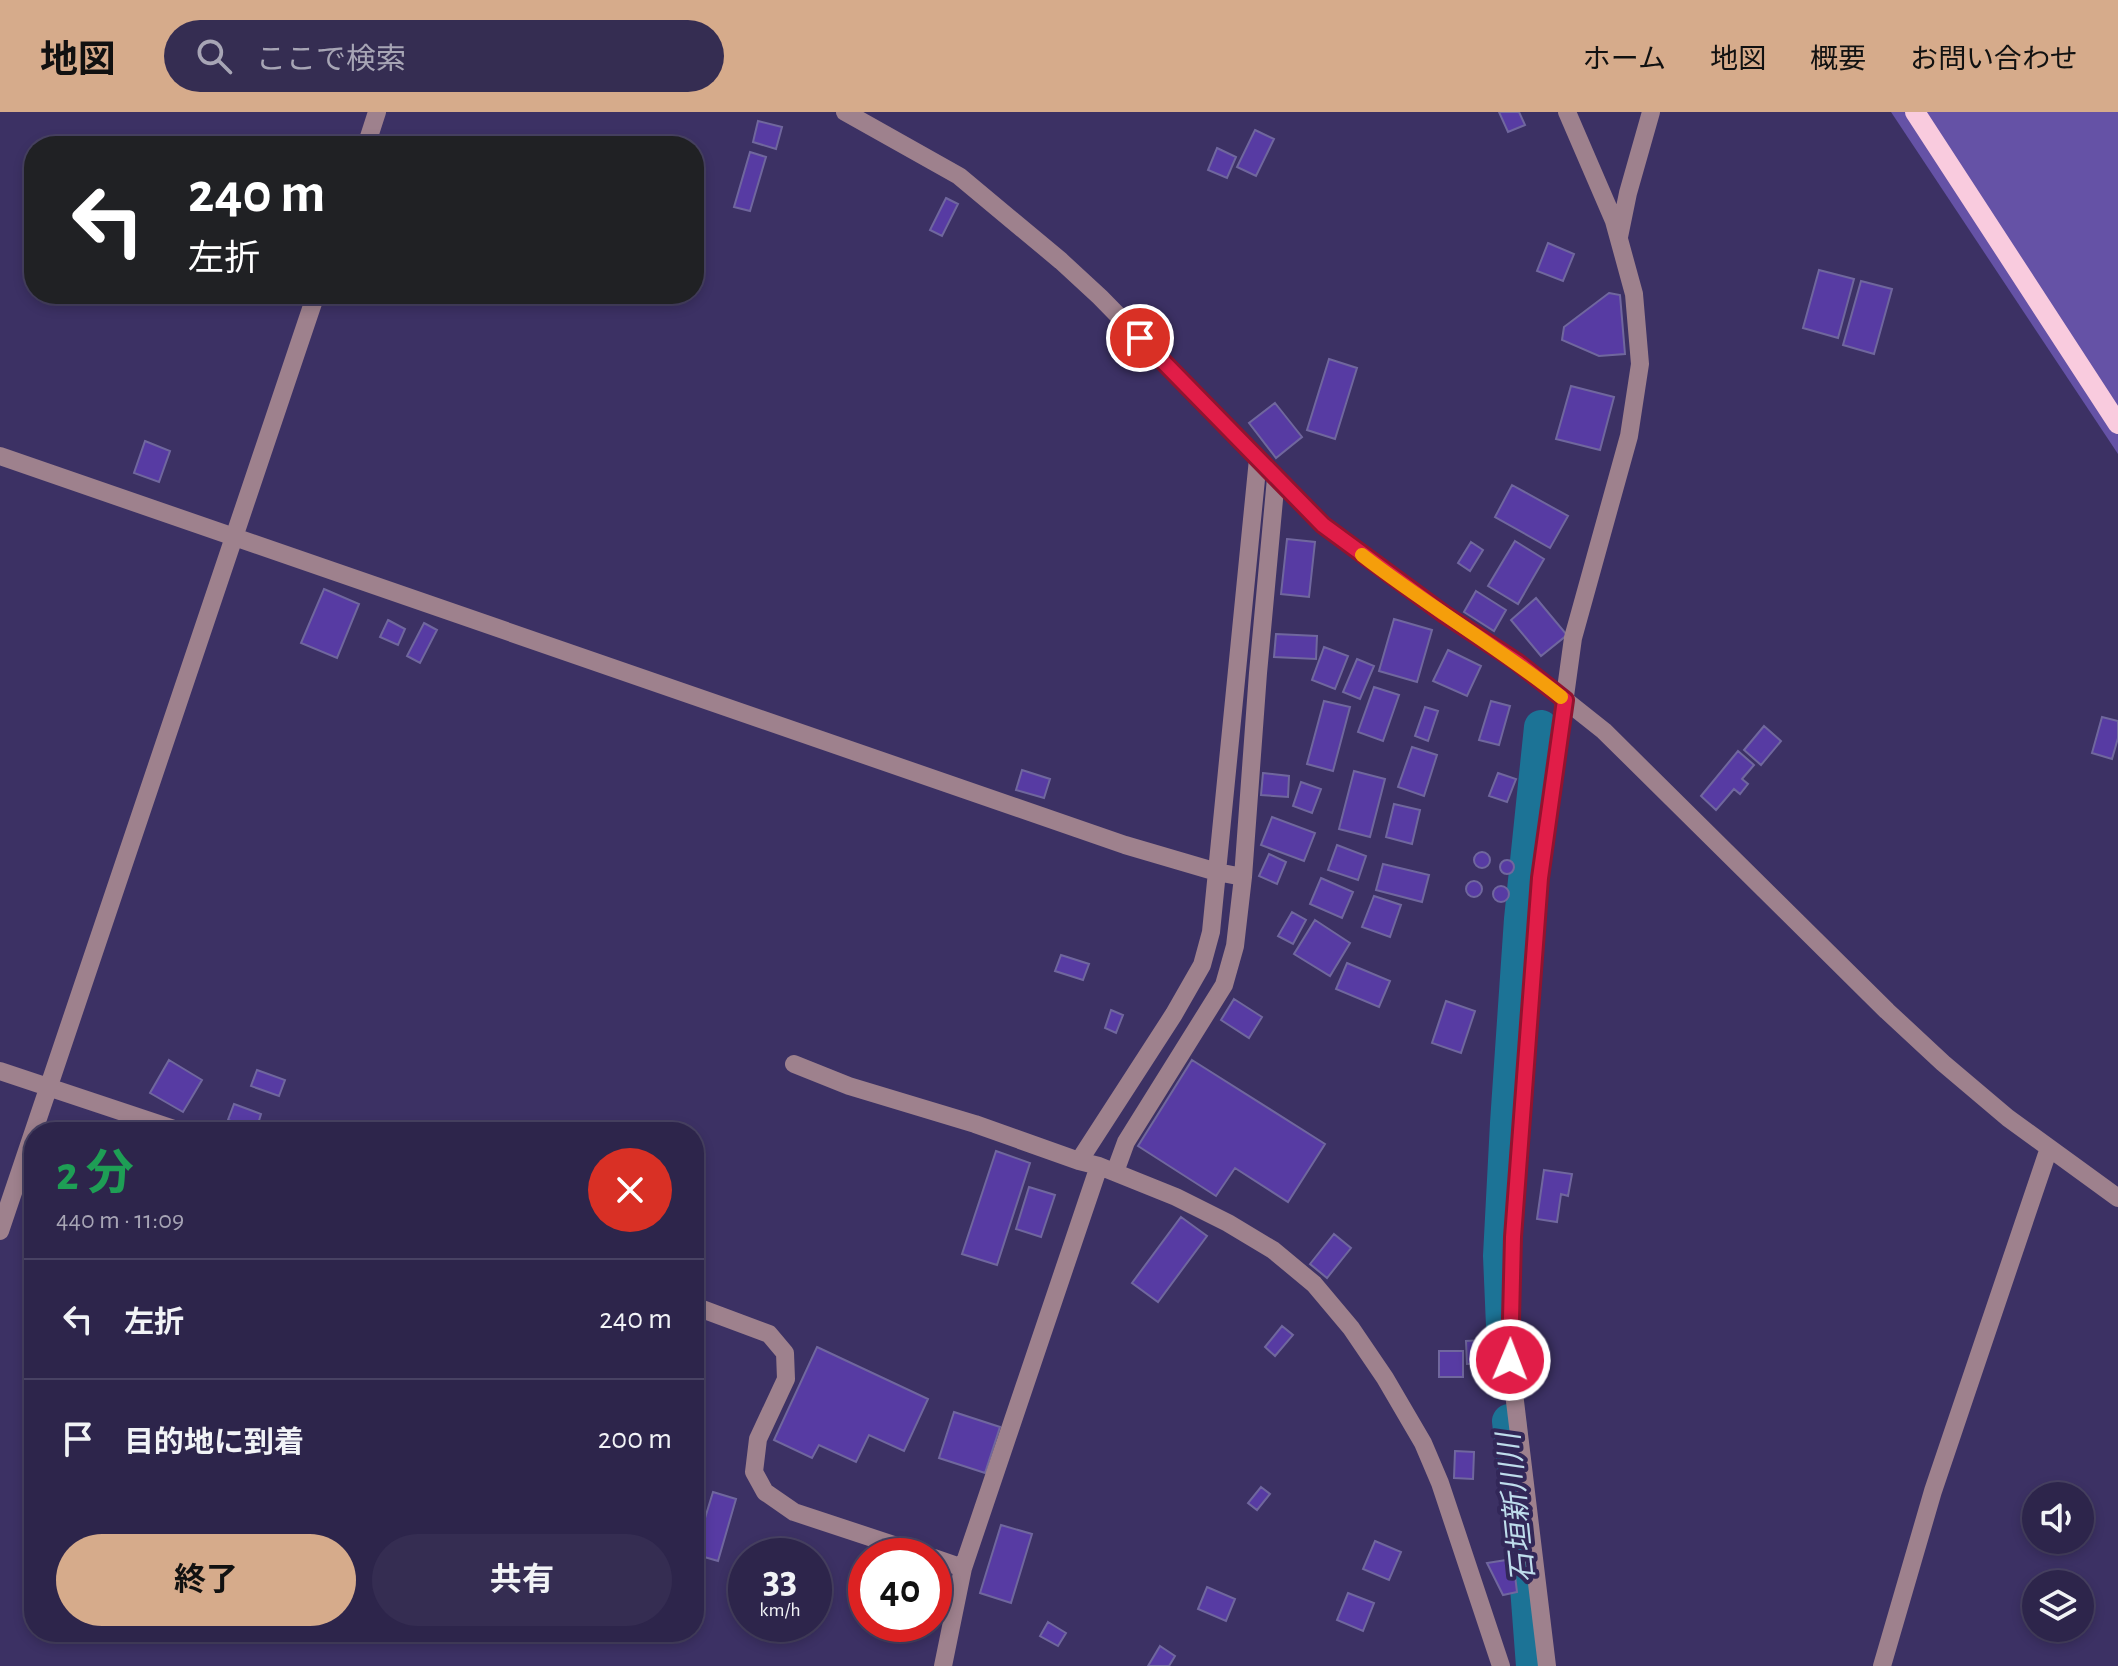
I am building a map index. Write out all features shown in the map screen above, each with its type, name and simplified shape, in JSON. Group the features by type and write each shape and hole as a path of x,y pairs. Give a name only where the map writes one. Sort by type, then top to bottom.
{"main road":[{"path":"1915,112 2118,424"}],"street":[{"path":"369,136 377,112"},
{"path":"845,112 959,176 1061,261 1323,525 1444,614 1517,662 1604,731 1943,1063 2008,1118 2118,1198"},
{"path":"1547,1666 1510,1360 1513,1237 1540,878 1573,638 1629,436 1640,364 1634,294 1614,221 1567,112"},
{"path":"1618,241 1651,112"},
{"path":"36,1122 313,304"},
{"path":"0,456 1110,840 1243,877"},
{"path":"1079,1161 1174,1014 1202,965 1211,932 1258,459"},
{"path":"943,1666 963,1568 1107,1169 1224,985 1235,946 1276,478"},
{"path":"794,1064 849,1086 975,1124 1107,1169 1176,1197 1273,1250 1314,1284 1351,1328 1385,1378 1429,1457 1501,1666"},
{"path":"0,1071 153,1122"},
{"path":"1882,1666 1933,1491 2049,1148"},
{"path":"0,1231 24,1157"},
{"path":"704,1310 769,1334 785,1353 786,1379 758,1439 754,1472 765,1492 794,1512 873,1538"},
{"path":"952,1564 963,1568"}],"shaded area":[{"path":"1891,112 2118,112 2118,454"}],"building":[{"path":"1499,112 1519,112 1525,125 1508,132"},
{"path":"758,121 782,127 776,149 753,142"},
{"path":"1255,130 1274,139 1256,176 1237,167"},
{"path":"1217,148 1236,157 1227,178 1208,170"},
{"path":"750,152 766,157 750,211 734,207"},
{"path":"946,198 958,204 942,236 930,230"},
{"path":"1548,243 1574,254 1563,281 1537,271"},
{"path":"1819,270 1854,279 1838,338 1803,328"},
{"path":"1861,281 1892,289 1874,354 1843,345"},
{"path":"1609,293 1620,295 1625,354 1599,356 1562,340 1564,327"},
{"path":"1329,359 1357,368 1335,439 1307,430"},
{"path":"1571,386 1614,397 1600,450 1556,439"},
{"path":"1275,403 1302,437 1276,458 1249,423"},
{"path":"145,441 170,451 159,482 134,473"},
{"path":"1512,485 1568,516 1550,548 1495,517"},
{"path":"1287,539 1315,542 1309,597 1281,594"},
{"path":"1515,541 1544,559 1518,604 1488,586"},
{"path":"1471,542 1483,550 1470,571 1458,563"},
{"path":"324,589 359,604 337,658 301,643"},
{"path":"1476,591 1506,610 1494,631 1464,612"},
{"path":"1536,598 1567,635 1541,656 1511,620"},
{"path":"1394,619 1432,630 1417,682 1379,671"},
{"path":"388,620 405,629 398,645 380,637"},
{"path":"424,623 437,630 420,663 407,656"},
{"path":"1276,634 1317,636 1316,659 1274,657"},
{"path":"1324,647 1348,656 1335,689 1312,680"},
{"path":"1448,650 1481,666 1467,696 1433,681"},
{"path":"1357,659 1374,666 1360,699 1343,692"},
{"path":"1374,687 1399,695 1383,741 1358,732"},
{"path":"1324,701 1350,707 1333,771 1307,764"},
{"path":"1491,701 1510,706 1499,745 1479,740"},
{"path":"1425,707 1438,711 1428,741 1415,736"},
{"path":"2102,717 2118,721 2118,738 2112,759 2092,753"},
{"path":"1764,726 1781,741 1761,765 1744,750"},
{"path":"1412,747 1437,755 1424,796 1398,787"},
{"path":"1738,751 1754,765 1742,779 1748,784 1740,794 1734,789 1716,810 1701,796"},
{"path":"1022,770 1050,779 1044,798 1016,790"},
{"path":"1354,771 1385,779 1370,837 1339,829"},
{"path":"1263,773 1289,776 1288,797 1261,795"},
{"path":"1498,773 1516,779 1507,802 1489,796"},
{"path":"1301,782 1321,789 1312,813 1293,806"},
{"path":"1394,804 1420,810 1412,844 1386,837"},
{"path":"1272,817 1315,833 1304,861 1261,845"},
{"path":"1337,845 1366,856 1358,880 1328,870"},
{"path":"1479,852 1485,852 1490,860 1488,866 1479,868 1474,863 1474,857"},
{"path":"1269,854 1286,862 1277,884 1259,876"},
{"path":"1507,860 1514,867 1507,874 1500,867"},
{"path":"1383,864 1429,875 1422,902 1376,890"},
{"path":"1321,878 1353,892 1342,918 1310,904"},
{"path":"1474,881 1482,889 1474,897 1466,889"},
{"path":"1498,886 1504,886 1509,894 1507,900 1498,902 1493,897 1493,891"},
{"path":"1374,896 1401,905 1390,937 1362,927"},
{"path":"1292,912 1306,920 1293,944 1278,936"},
{"path":"1315,920 1350,943 1330,976 1294,954"},
{"path":"1061,955 1089,964 1083,980 1055,971"},
{"path":"1347,963 1390,981 1379,1007 1336,989"},
{"path":"1234,999 1262,1017 1249,1038 1221,1020"},
{"path":"1446,1001 1475,1011 1461,1053 1432,1043"},
{"path":"1111,1010 1123,1015 1116,1033 1105,1028"},
{"path":"169,1060 202,1080 183,1112 150,1093"},
{"path":"1192,1060 1325,1144 1288,1202 1235,1168 1216,1196 1138,1146"},
{"path":"257,1070 285,1080 279,1096 251,1086"},
{"path":"234,1104 261,1114 258,1122 228,1120"},
{"path":"996,1151 1030,1163 997,1265 962,1254"},
{"path":"1544,1170 1572,1174 1568,1196 1561,1194 1557,1222 1537,1219"},
{"path":"1029,1187 1055,1195 1041,1237 1016,1229"},
{"path":"1181,1217 1207,1236 1158,1302 1132,1283"},
{"path":"1334,1234 1351,1248 1327,1278 1310,1264"},
{"path":"1282,1326 1293,1335 1275,1356 1265,1347"},
{"path":"1486,1340 1487,1363 1467,1364 1466,1341"},
{"path":"817,1347 928,1399 904,1451 869,1435 856,1462 819,1445 812,1458 774,1440"},
{"path":"1439,1351 1463,1351 1463,1377 1439,1377"},
{"path":"954,1412 1000,1427 985,1473 939,1458"},
{"path":"1455,1451 1474,1452 1473,1479 1454,1478"},
{"path":"1261,1487 1270,1494 1257,1510 1248,1503"},
{"path":"713,1492 736,1499 718,1561 704,1557 704,1521"},
{"path":"1001,1525 1032,1534 1011,1603 980,1593"},
{"path":"1375,1541 1401,1552 1389,1580 1363,1569"},
{"path":"1513,1559 1517,1592 1503,1595 1487,1563"},
{"path":"1207,1587 1235,1599 1226,1621 1198,1609"},
{"path":"1348,1593 1374,1603 1363,1631 1337,1620"},
{"path":"1048,1622 1066,1633 1058,1646 1040,1636"},
{"path":"1160,1646 1175,1656 1169,1666 1148,1666"}],"waterway":[{"name":"石垣新川川","path":"1504,1349 1500,1256 1507,1123 1521,919 1541,727"},
{"name":"石垣新川川","path":"1509,1421 1533,1666"}],"slow traffic":[{"path":"1362,555 1517,662 1561,697"}],"route":[{"path":"1140,338 1323,525 1444,614 1517,662 1565,700 1540,878 1513,1237 1510,1360"}]}
